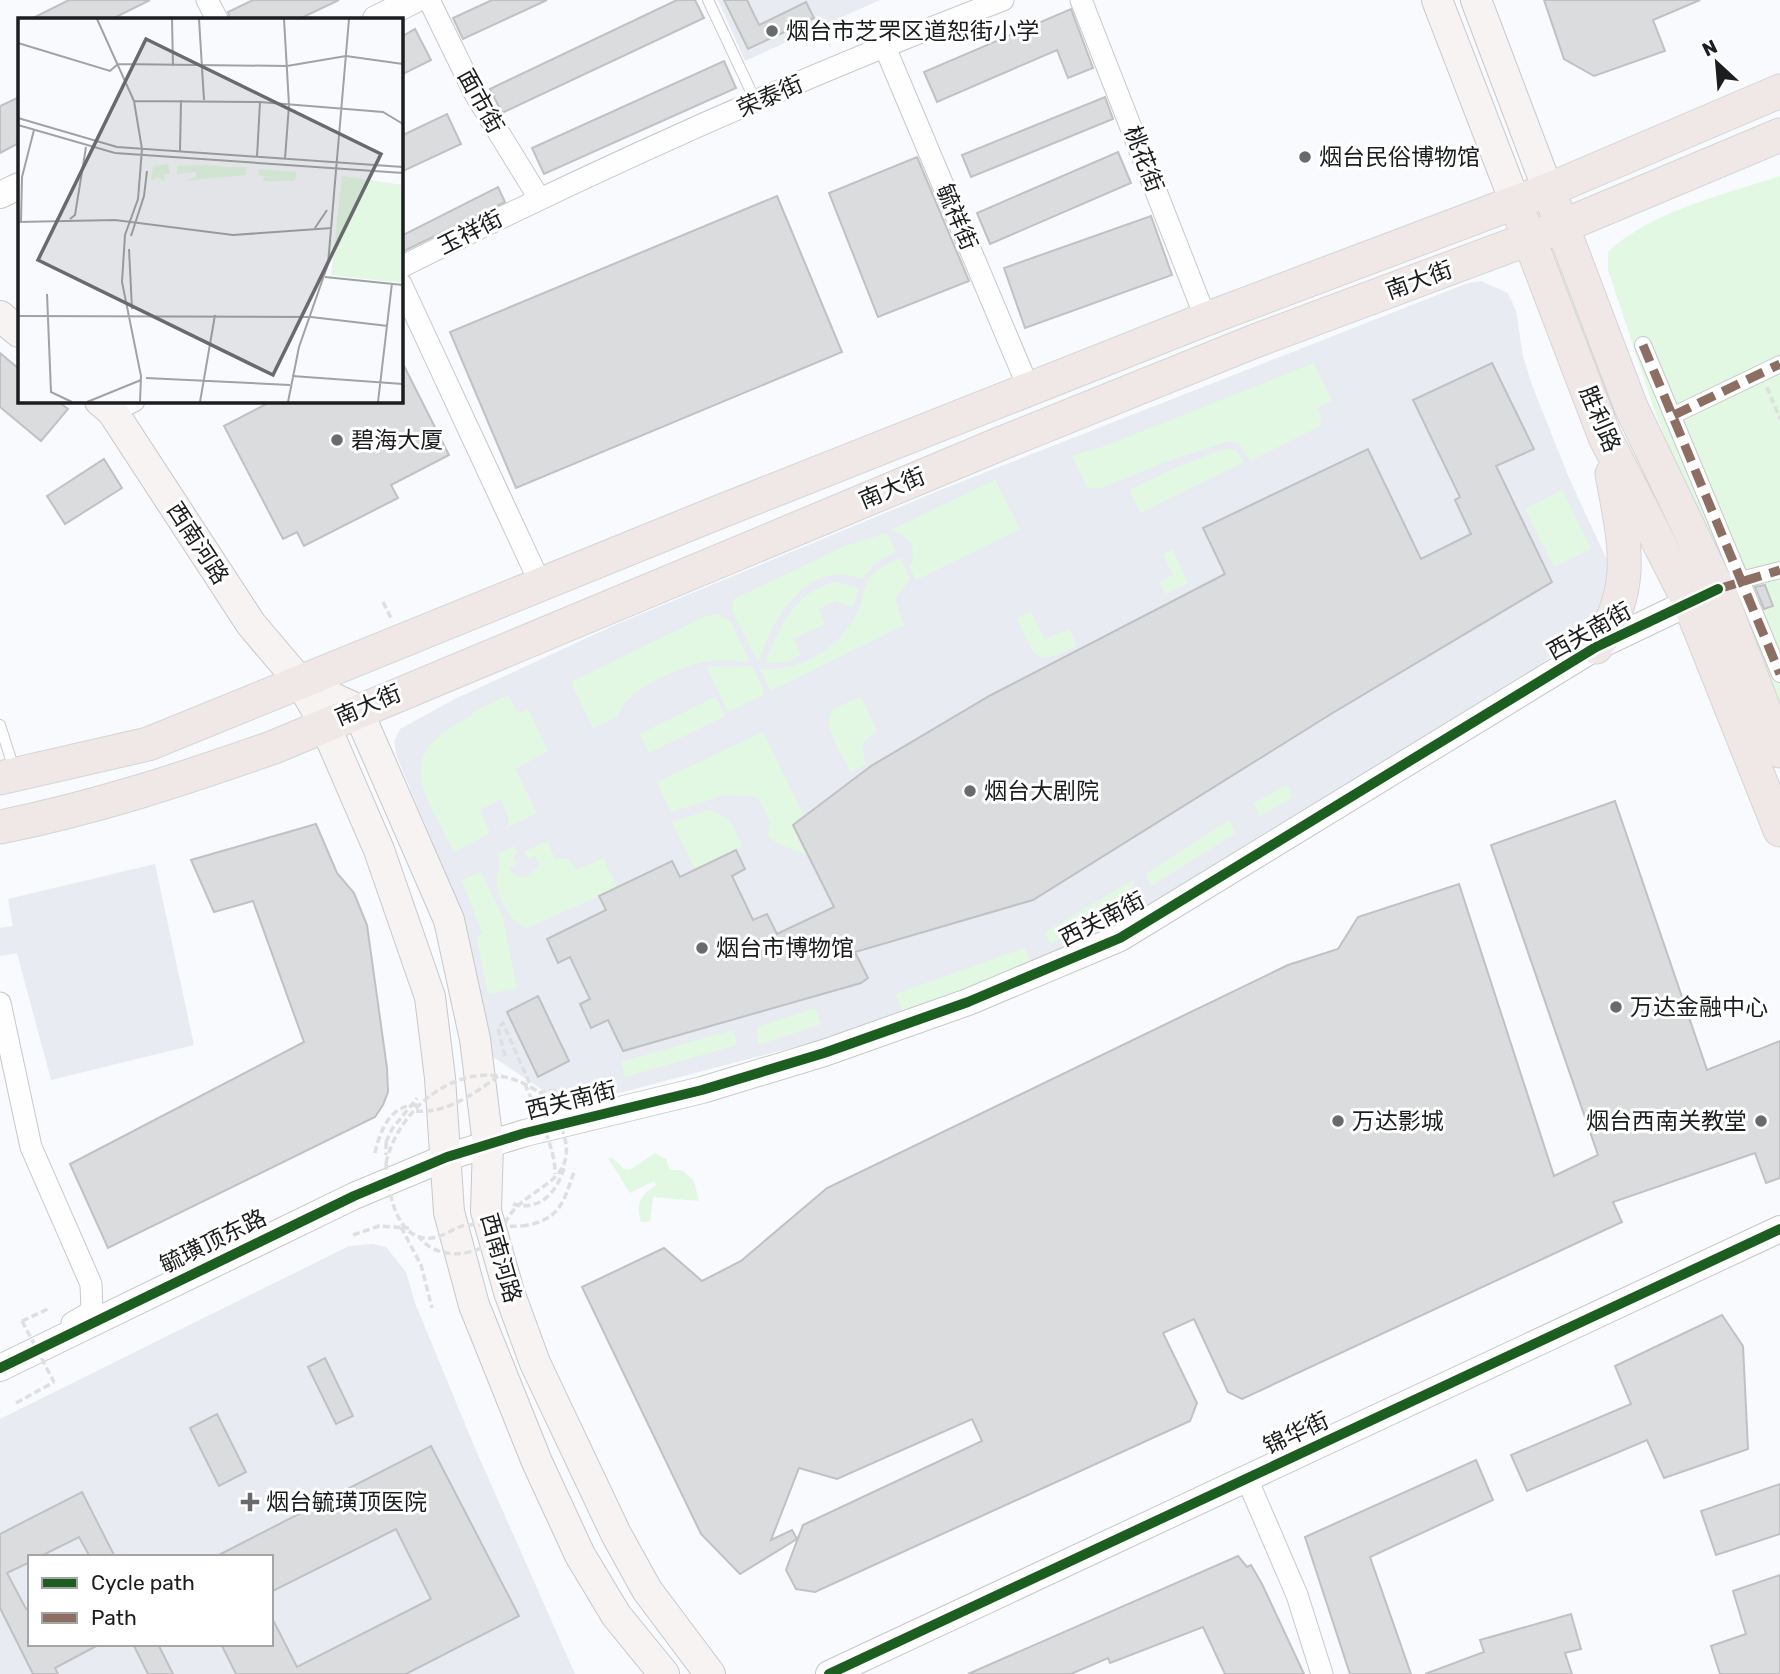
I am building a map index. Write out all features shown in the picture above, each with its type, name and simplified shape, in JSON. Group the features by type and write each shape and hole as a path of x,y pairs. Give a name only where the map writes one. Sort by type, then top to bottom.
{"main road":[{"name":"胜利路","path":"1437,0 1605,437 1717,590 1780,830"},
{"name":"胜利路","path":"1476,0 1630,407 1717,590 1780,751"},
{"name":"南大街","path":"8,777 148,744 1029,389 1548,190 1780,90"},
{"name":"南大街","path":"0,827 78,812 153,790 274,747 357,709 1002,443 1255,341 1563,226 1780,135"},
{"path":"0,316 18,331"},
{"name":"西南河路","path":"115,404 251,624 301,682 324,723 379,850 430,997 447,1157 449,1212 474,1305 523,1428 580,1555 616,1615 664,1674"},
{"path":"1596,647 1618,611 1623,594 1625,569 1618,507 1605,437"},
{"name":"西南河路","path":"301,682 357,709 449,920 475,1039 488,1144 486,1211 509,1292 535,1363 636,1571 710,1674"}],"street":[{"path":"207,0 216,18"},
{"path":"378,18 414,0"},
{"name":"面市街","path":"429,0 475,94 539,198"},
{"name":"荣泰街","path":"539,198 884,45 1003,0"},
{"name":"桃花街","path":"1082,0 1206,319"},
{"name":"毓祥街","path":"884,45 1029,389"},
{"path":"0,195 18,186"},
{"name":"玉祥街","path":"402,266 539,198"},
{"path":"402,286 541,585"},
{"path":"1643,345 1674,415 1717,590 1780,674"},
{"path":"1674,415 1780,364"},
{"path":"1717,590 1780,570"},
{"name":"西关南街","path":"447,1157 488,1144 702,1090 824,1052 968,1002 1120,938 1596,647 1717,590"},
{"path":"0,1003 31,1147 91,1284 94,1302 92,1311 0,1356"},
{"name":"毓璜顶东路","path":"0,1368 354,1196 447,1157"},
{"name":"锦华街","path":"830,1674 1780,1229"},
{"path":"1247,1479 1297,1595 1322,1674"}],"lane":[{"path":"708,0 756,102"},
{"path":"0,725 8,777"}],"path":[{"path":"1757,375 1767,388 1780,419"},
{"path":"383,602 393,622"},
{"path":"505,1056 498,1028 503,1023 532,1089"},
{"path":"416,1111 432,1112 448,1106 501,1074"},
{"path":"386,1163 396,1133 431,1096 456,1080 470,1075 501,1074 525,1084 547,1099 559,1117 568,1148 565,1165 555,1190 540,1203 522,1206 513,1204"},
{"path":"525,1084 544,1135 552,1145 556,1160 555,1176"},
{"path":"539,1093 549,1089 566,1093 597,1089"},
{"path":"417,1098 392,1129 386,1142 386,1163 393,1208 426,1246 451,1255 490,1241 513,1211 565,1165"},
{"path":"375,1153 387,1119 408,1105 421,1106"},
{"path":"419,1237 436,1238 466,1225 503,1227 541,1223 552,1217 563,1203 575,1169"},
{"path":"352,1235 379,1226 409,1228"},
{"path":"401,1227 421,1265 432,1307"},
{"path":"16,1403 54,1382 22,1321 48,1309"}],"shaded area":[{"name":"烟台市芝罘区道恕街小学","path":"718,0 880,0 745,61"},
{"path":"1481,281 1508,293 1516,311 1523,356 1532,385 1569,478 1607,560 1609,575 1604,599 1583,632 1530,672 1132,920 992,986 829,1038 623,1092 559,1101 493,1057 461,912 397,757 394,742 400,729 455,699 617,624 943,489 1468,283"},
{"path":"155,864 194,1045 51,1080 17,953 0,956 0,928 13,926 8,899"},
{"name":"烟台毓璜顶医院","path":"373,1244 386,1247 406,1272 415,1303 475,1448 575,1674 0,1674 0,1419 349,1246"}],"green space":[{"path":"1780,176 1780,731 1655,412 1608,270 1608,252 1625,238 1666,215"},
{"path":"1314,363 1332,401 1317,408 1321,418 1320,426 1250,461 1239,443 1229,441 1170,460 1098,489 1087,487 1072,456 1105,446"},
{"path":"1227,448 1236,451 1244,462 1140,513 1130,490 1175,468"},
{"path":"995,480 1020,529 916,580 910,568 913,555 911,544 904,536 891,530"},
{"path":"1562,490 1591,549 1554,567 1525,509"},
{"path":"887,533 896,552 875,563 862,579 842,574 825,577 809,584 795,596 772,628 758,662 732,610 734,599 845,546"},
{"path":"1173,550 1188,583 1165,594 1160,582 1173,575 1163,554"},
{"path":"900,558 910,579 895,599 904,625 771,691 760,669 776,669 805,662 831,646 851,624 872,575 881,567"},
{"path":"835,582 859,588 852,607 836,601 819,609 825,624 793,639 801,655 787,662 765,663 790,613 809,594"},
{"path":"1031,612 1045,640 1069,629 1077,646 1052,656 1038,655 1028,643 1017,618"},
{"path":"718,614 731,622 749,661 704,662 668,675 630,698 622,707 619,716 593,728 571,682 706,616"},
{"path":"752,666 765,694 728,712 707,667"},
{"path":"508,695 518,713 528,709 548,751 515,769 537,813 507,828 509,820 501,799 480,810 490,833 454,852 425,791 421,775 423,760 431,745 447,731 472,716 471,713"},
{"path":"715,697 725,716 649,753 640,734"},
{"path":"861,697 877,731 863,745 867,764 851,772 835,743 829,719 836,708"},
{"path":"763,732 804,816 793,825 808,855 778,844 768,836 770,822 758,797 724,795 671,812 657,782"},
{"path":"1287,785 1293,797 1260,816 1254,803"},
{"path":"710,810 730,820 742,846 695,869 672,822"},
{"path":"1229,820 1236,833 1151,886 1146,874"},
{"path":"547,841 555,859 568,859 577,870 603,858 617,888 527,928 509,914 498,892 498,854 514,846 517,853 513,856 517,864 508,868 517,877 527,877 540,866 535,856 528,859 524,852"},
{"path":"481,872 503,918 517,988 488,994 477,939 482,933 462,880"},
{"path":"1135,879 1130,891 1111,910 1050,944 1045,932"},
{"path":"1024,948 1031,961 967,989 902,1010 896,994"},
{"path":"815,1008 821,1024 758,1045 757,1027"},
{"path":"733,1030 737,1045 625,1077 621,1062"},
{"path":"655,1153 666,1159 670,1170 682,1170 694,1181 699,1201 653,1197 650,1222 641,1222 639,1205 646,1192 656,1185 654,1181 630,1193 608,1158 613,1158 624,1169 630,1170"}],"building":[{"path":"69,0 150,0 114,18 33,18"},
{"path":"253,0 339,0 301,18 230,18 228,12"},
{"path":"492,0 547,0 463,39 453,18"},
{"path":"677,0 695,0 704,18 502,113 490,89"},
{"path":"724,0 747,0 759,25 806,2 814,18 748,49"},
{"path":"1544,0 1700,0 1653,20 1665,51 1594,76 1564,59"},
{"path":"1071,9 1093,68 1068,78 1057,50 937,102 924,72"},
{"path":"415,29 431,60 402,74 402,36"},
{"path":"724,61 736,88 544,174 532,148"},
{"path":"18,97 18,144 0,153 0,106"},
{"path":"1105,97 1113,119 971,177 962,155"},
{"path":"447,114 461,144 402,172 402,136"},
{"path":"1118,152 1131,183 990,244 977,213"},
{"path":"917,157 969,281 878,317 829,193"},
{"path":"498,187 505,202 402,252 402,235"},
{"path":"777,196 842,352 516,488 450,332"},
{"path":"1151,216 1172,275 1025,328 1004,268"},
{"path":"0,353 18,368 18,402 58,402 68,409 41,441 0,407"},
{"name":"碧海大厦","path":"402,362 449,455 391,485 398,498 304,546 297,532 283,539 224,426 270,402 402,402"},
{"path":"1492,363 1534,449 1496,466 1552,582 1331,714 1033,900 855,952 868,978 861,983 623,1051 608,1020 591,1028 580,1004 590,999 570,957 558,963 547,939 606,910 599,896 672,861 680,877 736,850 745,869 732,876 753,920 767,914 777,934 834,907 793,825 871,766 991,695 1225,574 1203,528 1368,449 1421,559 1471,534 1455,500 1460,497 1413,400"},
{"path":"104,459 122,488 65,524 47,496"},
{"path":"1765,585 1773,606 1764,609 1755,587"},
{"path":"1615,801 1707,1070 1780,1041 1780,1178 1766,1183 1755,1153 1613,1202 1622,1222 1242,1399 1228,1392 1194,1319 1163,1333 1197,1403 1190,1421 815,1592 796,1589 786,1570 803,1525 982,1441 972,1419 837,1479 799,1468 771,1540 792,1530 797,1539 740,1574 701,1534 582,1287 664,1248 702,1281 741,1261 827,1188 1288,965 1338,949 1358,917 1459,884 1554,1176 1598,1155 1491,845"},
{"path":"316,824 337,873 354,893 367,925 387,1068 388,1092 383,1105 375,1117 108,1248 70,1164 304,1042 253,901 214,912 191,860"},
{"path":"538,996 569,1061 538,1077 507,1012"},
{"path":"1722,1315 1743,1346 1748,1449 1664,1478 1647,1440 1527,1491 1511,1455 1631,1404 1615,1366"},
{"path":"325,1358 353,1416 336,1424 308,1367"},
{"path":"217,1414 246,1472 219,1486 190,1428"},
{"path":"431,1446 519,1616 406,1674 236,1674 222,1646 273,1646 273,1620 297,1667 431,1599 396,1529 273,1591 273,1555 219,1555"},
{"path":"1476,1460 1493,1500 1370,1557 1411,1674 1350,1674 1305,1537"},
{"path":"1780,1484 1780,1534 1716,1555 1701,1511"},
{"path":"82,1492 114,1555 89,1555 79,1537 43,1555 28,1555 28,1563 7,1573 26,1609 28,1608 28,1646 96,1646 55,1668 58,1674 33,1674 0,1608 0,1534"},
{"path":"1238,1556 1247,1567 1251,1565 1262,1584 1304,1674 1225,1674 1203,1627 1110,1663 1108,1658 1071,1674 968,1674"},
{"path":"1780,1575 1780,1674 1720,1674 1711,1646 1746,1634 1733,1591"},
{"path":"1571,1614 1581,1649 1565,1653 1572,1674 1425,1674 1484,1652 1480,1640"},
{"path":"134,1646 159,1646 173,1674 148,1674"}],"marked path":[{"path":"1643,345 1780,674"},
{"path":"1674,415 1780,364"},
{"path":"1718,589 1780,570"}],"cycle path":[{"path":"0,1368 354,1196 447,1157 525,1133 702,1090 824,1053 968,1002 1120,938 1596,647 1718,589"},
{"path":"829,1674 1780,1229"}],"place":[{"name":"烟台市芝罘区道恕街小学","path":"772,31"},
{"name":"烟台民俗博物馆","path":"1305,157"},
{"name":"碧海大厦","path":"337,440"},
{"name":"烟台大剧院","path":"970,791"},
{"name":"烟台市博物馆","path":"702,948"},
{"name":"万达金融中心","path":"1616,1007"},
{"name":"万达影城","path":"1338,1121"},
{"name":"烟台西南关教堂","path":"1761,1121"},
{"name":"烟台毓璜顶医院","path":"250,1502"}]}
